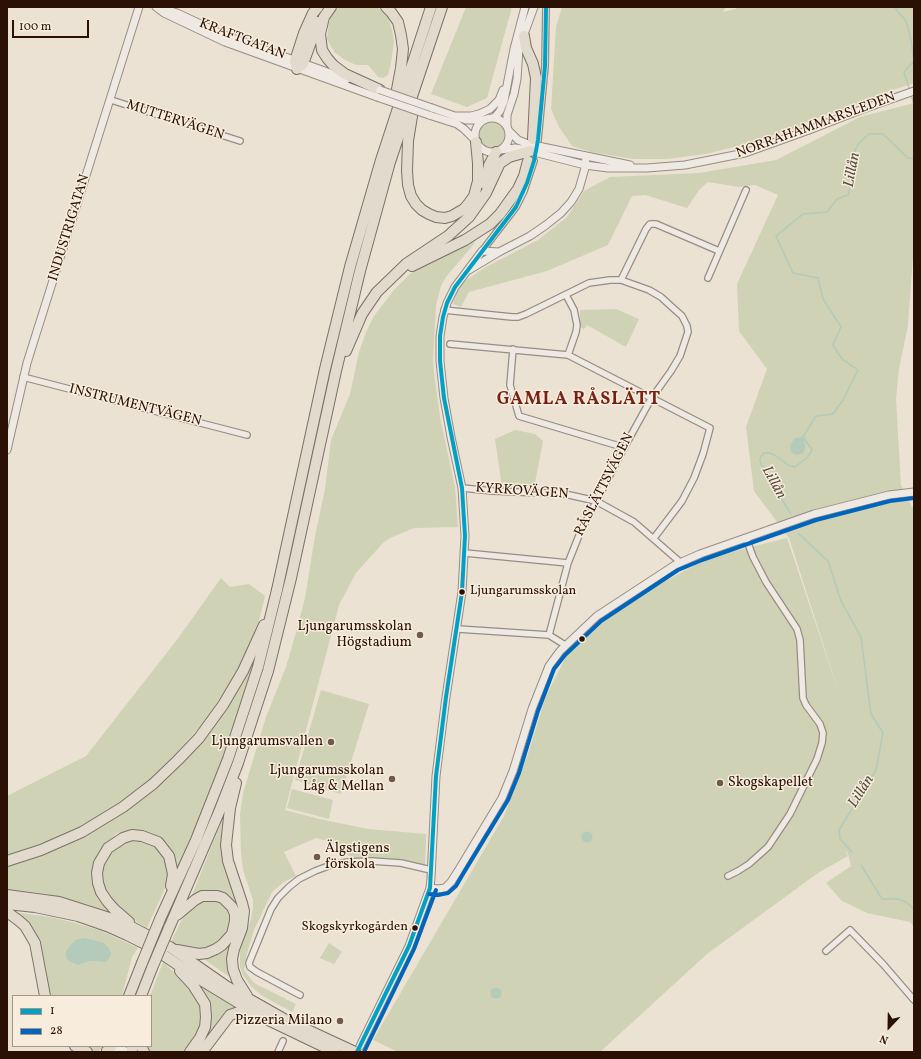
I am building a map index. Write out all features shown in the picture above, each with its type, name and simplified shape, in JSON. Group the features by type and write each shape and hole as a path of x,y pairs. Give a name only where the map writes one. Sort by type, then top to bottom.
{"highway":[{"path":"299,64 307,26 313,13 318,7"},
{"path":"381,160 399,79 403,49 398,22 386,7"},
{"path":"129,995 160,919 196,840 228,759 258,667 277,590 327,362 350,267 381,160 431,7"},
{"path":"143,993 152,968 219,812 238,763 253,718 279,630 331,391 360,271 390,162 442,7"},
{"path":"299,64 318,22 323,14 330,8"},
{"path":"330,8 324,17 320,34 322,50 327,58 345,74 378,93"},
{"path":"524,36 526,48 533,64 536,78 535,139"},
{"path":"429,45 411,120 408,141 408,185 411,196 422,210 436,217 444,218 458,214 469,203 474,196 478,181 476,141"},
{"path":"481,202 489,165 499,151"},
{"path":"331,391 346,350 362,314 377,292 393,276 406,264 448,236 461,225 481,202 500,163 509,157 531,158 515,194 500,214 490,224 465,240 393,276"},
{"path":"7,861 41,850 82,832 123,808 153,784 178,760 199,738 223,705 244,671 277,590"},
{"path":"249,999 237,980 233,970 232,959 242,928 244,911 228,861 226,845 230,808 253,718"},
{"path":"137,929 114,909 101,892 97,873 99,863 108,848 123,838 132,836 142,836 158,842 169,856 172,864 173,874 168,901"},
{"path":"7,894 58,902 102,915 137,929 170,947 214,978 249,999 299,1026 358,1049"},
{"path":"170,947 199,954 216,950 228,940 232,934 235,921 234,914 228,902 217,896 210,895 202,896 195,900 174,918"},
{"path":"7,904 35,907 78,916 127,935 153,948 196,977 260,1016 335,1052"},
{"path":"7,912 25,926 35,943 45,995"},
{"path":"167,958 193,985 205,1004 205,1027 200,1038 190,1052"},
{"path":"202,1052 234,1012 243,1012 260,1016"},
{"path":"78,1047 87,1052"}],"main road":[{"path":"108,1050 118,1049 128,1052"}],"street":[{"name":"INDUSTRIGATAN","path":"7,450 23,377 139,7"},
{"name":"KRAFTGATAN","path":"156,7 164,13 225,42 299,64"},
{"name":"KRAFTGATAN","path":"159,7 177,13 224,35 299,64"},
{"path":"494,118 500,112 504,101 514,49 525,7"},
{"path":"299,64 430,111 464,129 486,152 499,151 508,142 507,115 517,79 519,48 534,7"},
{"path":"535,139 544,73 546,7"},
{"path":"455,116 471,116 490,109 499,100 509,72"},
{"name":"NORRAHAMMARSLEDEN","path":"499,151 515,148 531,158 608,168 647,168 685,165 745,153 914,91"},
{"name":"MUTTERVÄGEN","path":"111,100 240,142"},
{"path":"430,111 455,116 466,120 499,119 508,129"},
{"path":"476,141 476,129 483,120"},
{"name":"NORRAHAMMARSLEDEN","path":"508,129 518,140 528,144 586,157 647,168"},
{"path":"463,275 499,252 530,236 561,213 576,195 582,178 586,157"},
{"path":"358,1049 409,946 430,888 436,776 448,682 458,628 464,581 465,553 462,488 449,429 440,361 440,336 444,310 451,294 463,275 516,207 524,192 531,158"},
{"path":"708,278 746,190"},
{"path":"444,310 512,317 526,314 594,282 621,280 646,229 650,224 656,224 719,251"},
{"path":"482,251 499,252"},
{"name":"RÅSLÄTTSVÄGEN","path":"549,635 568,563 580,533 596,500 651,399 680,356 686,336 688,326 682,316 661,297 649,290 621,280"},
{"path":"566,295 574,310 577,325 568,355"},
{"path":"450,344 513,348 568,355 710,428 703,454 694,478 682,501 654,538"},
{"path":"513,348 510,384 519,416 624,448"},
{"name":"INSTRUMENTVÄGEN","path":"23,377 247,435"},
{"name":"KYRKOVÄGEN","path":"462,488 565,494 596,500 634,522 680,562"},
{"path":"430,888 445,888 452,882 494,813 510,780 532,709 544,677 554,659 566,645 597,616 680,562 700,554 814,514 889,495 914,492"},
{"path":"728,876 755,859 768,847 790,814 817,759 822,743 823,733 820,724 806,705 803,698 800,640 797,629 766,582 753,557 746,538"},
{"path":"465,553 568,563"},
{"path":"458,628 549,635 566,645"},
{"path":"300,996 257,972 250,967 249,963 271,909 278,898 289,887 299,879 315,871 331,865 348,862 371,861 401,863 431,870"},
{"path":"826,951 850,930 892,974 914,1000"},
{"path":"278,1052 284,1041"}],"shaded area":[{"path":"340,7 376,7 380,9 388,18 394,42 388,75 383,78 378,77 368,65 356,65 345,60 334,52 327,39 329,23 334,11"},
{"path":"466,7 512,7 487,98 467,107 431,94"},
{"path":"562,7 726,7 723,12 736,9 738,7 914,7 914,83 838,112 806,122 802,126 742,145 706,154 667,159 633,159 591,152 572,146 559,127 551,109 556,27"},
{"path":"914,103 914,242 908,325 899,369 896,399 901,485 912,507 914,507 914,927 910,922 867,913 842,901 826,883 851,866 848,854 845,850 848,856 818,873 707,954 600,1052 398,1052 373,1040 504,816 528,754 546,696 571,647 627,602 708,558 787,538 841,699 789,538 754,491 746,427 767,369 739,331 737,284 778,195 755,185 739,187 708,182 699,190 687,208 645,195 632,196 608,245 547,271 469,292 461,307 453,304 457,289 468,279 486,267 538,240 567,217 584,191 610,177 699,173 776,160 860,117"},
{"path":"492,122 502,126 506,136 502,146 492,150 482,146 478,136 482,126"},
{"path":"475,240 474,244 446,277 441,286 436,305 433,361 440,417 455,487 458,527 414,528 390,538 383,543 356,573 339,605 285,810 368,829 426,834 425,866 353,861 338,844 316,838 284,852 296,876 284,882 272,892 254,930 247,953 244,970 254,983 296,1004 292,1012 261,995 251,986 243,975 240,967 240,950 251,919 253,907 253,900 243,870 241,853 240,815 243,793 266,717 286,667 297,629 305,598 315,536 325,489 331,440 350,394 359,352 366,332 374,316 394,290 411,273"},
{"path":"616,309 639,319 626,347 587,325 584,329 580,327 580,310"},
{"path":"515,430 535,434 543,441 534,488 502,487 495,439"},
{"path":"803,437 805,449 803,453 796,455 791,452 790,445 795,438"},
{"path":"221,578 230,587 249,584 265,596 259,621 247,653 228,686 204,722 160,771 133,796 108,812 62,837 7,855 7,796 86,756 176,641"},
{"path":"256,653 226,750 177,870 164,843 153,835 144,831 132,830 117,833 108,842 98,855 93,870 108,909 106,911 48,894 7,889 7,865 53,850 176,768"},
{"name":"Ljungarumsvallen","path":"321,690 369,704 341,794 295,780"},
{"path":"292,789 333,800 329,819 287,808"},
{"path":"228,805 224,834 241,906 231,977 201,957 237,929 226,895 218,891 207,891 190,900"},
{"path":"585,832 589,832 591,833 591,841 585,842 582,839 582,835"},
{"path":"138,839 155,845 166,858 169,876 147,928 129,917 110,899 105,889 102,875 102,866 107,856 114,848 122,843"},
{"path":"219,899 232,913 231,927 221,942 209,949 197,951 171,942 188,910 203,900"},
{"path":"14,912 72,922 102,931 138,948 132,957 122,995 48,995 42,957","holes":["109,948 110,957 102,962 90,961 78,965 74,963"]},
{"path":"83,938 104,943 109,948 111,953 107,961 90,961 78,965 69,961 66,958 66,951 75,940"},
{"path":"329,943 342,952 334,964 320,958"},
{"path":"163,962 184,981 198,1000 202,1014 199,1032 184,1052 150,1052 148,1047 152,1047 152,995 150,995"},
{"path":"193,981 239,1008 199,1052 195,1052 208,1029"},
{"path":"494,988 498,988 500,989 500,997 494,998 491,995 491,991"},
{"path":"86,1047 103,1047 97,1052 94,1052"}],"waterway":[{"name":"Lillån","path":"895,7 906,21 914,60"},
{"name":"Lillån","path":"910,91 904,72 914,61"},
{"name":"Lillån","path":"911,94 914,105"},
{"name":"Lillån","path":"791,514 775,488 770,475 761,465 760,459 764,453 770,453 788,465 795,467 807,458 812,450 803,437 816,416 833,414 843,400 858,370 842,359 833,345 841,327 823,299 818,278 793,273 776,236 803,214 827,212 837,199 848,195 855,171 855,150 859,143 869,134 883,134 908,158 914,159"},
{"name":"Lillån","path":"798,533 828,561 841,601 861,637 871,714 883,733 876,770 839,830 840,839 852,852"},
{"name":"Lillån","path":"861,865 882,899 898,899 906,902 914,909"}],"transit line":[{"name":"1","path":"357,1052 409,946 430,888 436,776 462,592 465,536 462,488 444,398 440,361 440,336 443,317 447,303 455,287 516,207 527,183 534,161 538,140 545,66 546,7"},
{"name":"28","path":"429,894 438,895 448,893 456,886 508,800 519,773 538,711 554,669 565,655 601,621 678,570 702,560 816,520 890,501 914,498"},
{"name":"28","path":"364,1052 414,949 436,890"}],"place":[{"name":"Ljungarumsskolan","path":"462,592"},
{"name":"Ljungarumsskolan Högstadium","path":"420,635"},
{"name":"Ljungarumsvallen","path":"331,742"},
{"name":"Ljungarumsskolan Låg & Mellan","path":"392,779"},
{"name":"Skogskapellet","path":"720,783"},
{"name":"Älgstigens förskola","path":"317,857"},
{"name":"Skogskyrkogården","path":"415,928"},
{"name":"Pizzeria Milano","path":"340,1021"}],"district":[{"name":"GAMLA RÅSLÄTT","path":"579,401"}]}
